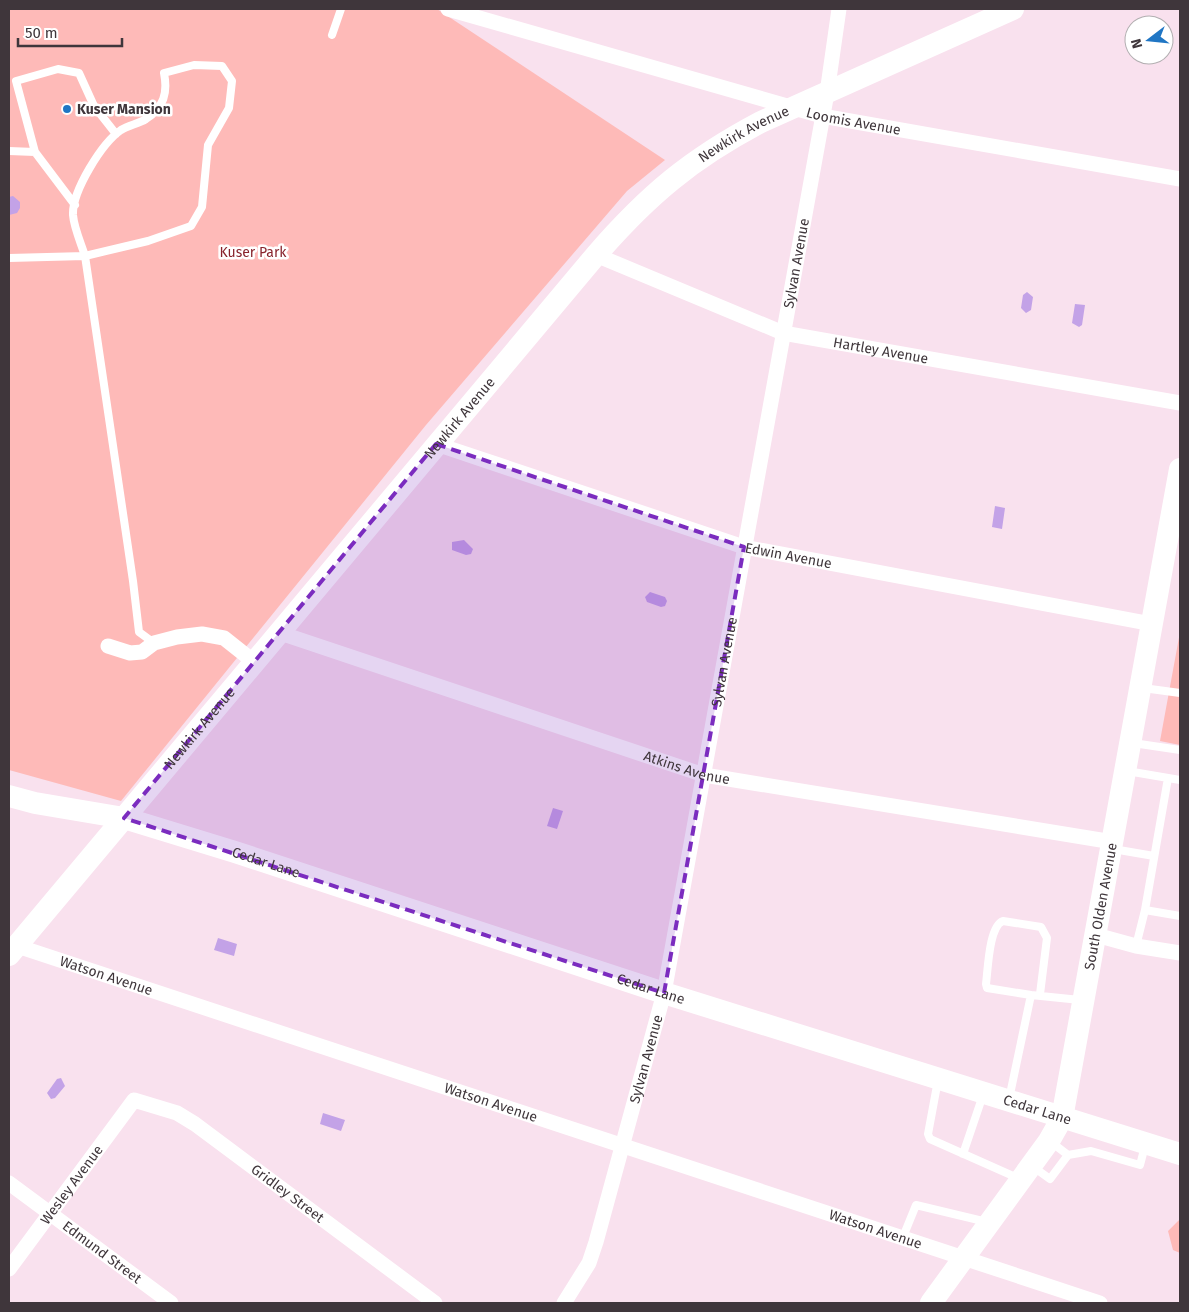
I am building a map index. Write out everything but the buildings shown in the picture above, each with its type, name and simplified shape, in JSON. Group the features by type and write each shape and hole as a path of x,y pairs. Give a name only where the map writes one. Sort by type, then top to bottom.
{"street":[{"name":"Loomis Avenue","path":"448,9 822,116 1180,179"},
{"name":"Sylvan Avenue","path":"564,1303 576,1286 591,1256 664,993 827,93 839,9"},
{"name":"Newkirk Avenue","path":"13,951 277,632 629,217 659,189 725,141 1013,9"},
{"name":"Hartley Avenue","path":"596,255 783,333 1180,404"},
{"name":"Edwin Avenue","path":"436,444 744,547 1152,624"},
{"name":"South Olden Avenue","path":"931,1303 1027,1173 1062,1118 1140,687 1177,507 1180,469"},
{"name":"Atkins Avenue","path":"277,632 704,775 1112,845"},
{"path":"108,646 130,653 142,652 154,644 177,637 202,634 224,638 253,661"},
{"name":"Cedar Lane","path":"9,796 35,803 124,818 244,855 664,993 1062,1118 1094,1140 1146,1144 1180,1154"},
{"path":"1096,935 1136,946 1180,953"},
{"name":"Watson Avenue","path":"13,951 622,1146 1100,1303"},
{"name":"Wesley Avenue","path":"9,1269 134,1100"},
{"name":"Gridley Street","path":"134,1100 177,1113 194,1124 435,1303"},
{"name":"Edmund Street","path":"9,1183 171,1303"}],"lane":[{"path":"332,35 341,9"},
{"path":"9,258 85,256 148,242 191,226 202,207 208,146 229,108 232,82 222,66 194,65 164,73 167,91 160,105 146,119 116,134 109,140 80,186 73,214 85,256 139,632 154,644"},
{"path":"75,205 35,152 16,81 58,68 79,73 94,106 116,134"},
{"path":"9,151 35,152"},
{"path":"1140,687 1180,693"},
{"path":"1131,742 1180,750"},
{"path":"1126,770 1180,780"},
{"path":"1136,946 1145,910 1168,778"},
{"path":"1112,845 1154,856"},
{"path":"1145,910 1180,916"},
{"path":"1040,994 1048,938 1041,927 1003,921 998,922 993,931 986,984 988,988 1031,995 1040,994 1084,1000"},
{"path":"1009,1101 1031,995"},
{"path":"938,1079 928,1134 930,1139 963,1154 1050,1179 1068,1155 1094,1140"},
{"path":"963,1154 984,1094"},
{"path":"1049,1141 1068,1155"},
{"path":"903,1238 916,1205 990,1223"}],"highlighted area":[{"path":"436,444 744,547 664,993 124,818"}],"green space":[{"name":"Kuser Park","path":"9,9 437,9 665,160 627,191 426,425 121,801 9,770"},
{"path":"1180,632 1180,745 1160,741"},
{"path":"1180,1219 1180,1253 1173,1250 1168,1231"}],"shaded area":[{"path":"13,196 20,202 20,208 17,213 9,215 9,197"},
{"path":"1027,292 1033,297 1031,310 1026,313 1021,308 1023,295"},
{"path":"1075,304 1085,305 1082,325 1079,327 1072,323"},
{"path":"995,506 1005,508 1002,529 992,527"},
{"path":"464,540 473,549 471,554 466,555 452,550 452,542"},
{"path":"650,592 665,597 667,601 665,606 661,607 647,602 645,597"},
{"path":"553,808 563,811 557,829 547,826"},
{"path":"218,938 237,944 234,956 214,950"},
{"path":"61,1078 65,1086 55,1098 51,1099 47,1093 57,1079"},
{"path":"323,1113 345,1120 341,1131 320,1124"}],"place":[{"name":"Kuser Mansion","path":"67,109"}]}
